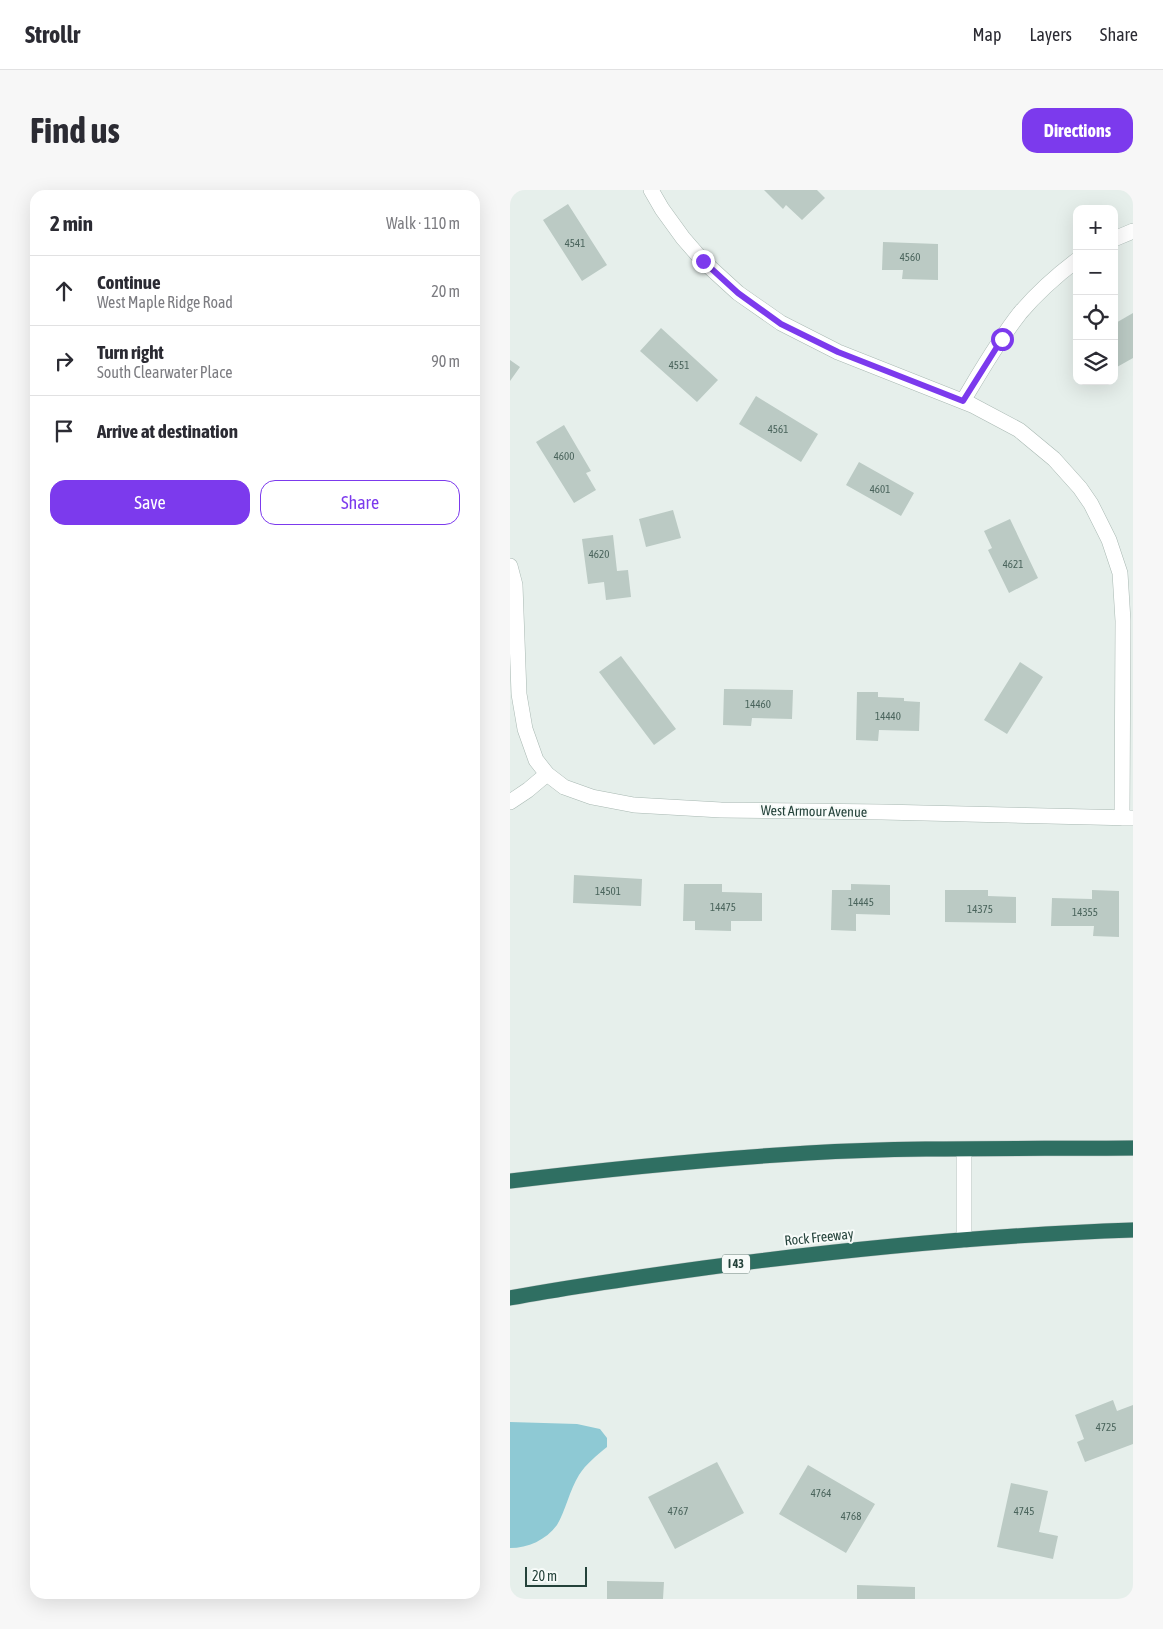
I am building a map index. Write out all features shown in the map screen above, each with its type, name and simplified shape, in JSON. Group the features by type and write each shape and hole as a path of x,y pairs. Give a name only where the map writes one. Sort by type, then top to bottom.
{"highway":[{"path":"510,1181 600,1170 809,1153 1133,1148"},
{"name":"Rock Freeway","path":"510,1298 791,1256 964,1240 1133,1230"}],"street":[{"path":"651,190 683,238 703,261 738,293 781,324 838,352 963,401 1019,430 1054,459 1080,488 1091,504 1109,540 1120,573 1128,818"},
{"path":"1118,237 1133,231"},
{"path":"963,401 1021,312 1053,278 1073,263"},
{"path":"510,566 514,585 519,694 525,729 536,760 547,774 510,802"},
{"name":"West Armour Avenue","path":"547,774 564,787 592,797 634,806 720,810 1128,818"},
{"path":"964,1150 964,1240"}],"water":[{"path":"510,1422 577,1424 600,1429 607,1438 607,1447 588,1463 579,1475 560,1520 553,1530 542,1539 530,1545 510,1548"}],"building":[{"path":"764,190 817,190 825,198 802,220 786,205 783,209"},
{"path":"568,204 607,265 582,281 543,220"},
{"path":"883,242 938,244 938,280 902,279 903,270 882,270"},
{"path":"1133,313 1133,358 1118,366 1118,340 1118,322"},
{"path":"661,328 718,380 697,402 640,351"},
{"path":"510,360 520,367 510,381"},
{"path":"756,396 818,434 801,462 739,424"},
{"path":"564,425 591,471 586,473 596,490 574,503 536,442"},
{"path":"859,462 914,493 901,516 846,485"},
{"path":"673,510 681,538 646,547 639,519"},
{"path":"1010,519 1038,578 1009,593 988,550 992,548 984,531"},
{"path":"613,535 617,571 628,570 631,597 606,600 604,582 588,584 582,539"},
{"path":"621,656 676,729 654,745 599,672"},
{"path":"1020,662 1043,677 1007,734 984,720"},
{"path":"724,689 793,690 792,719 752,718 751,726 723,725"},
{"path":"857,692 878,692 878,697 904,698 904,701 920,702 919,731 879,730 878,741 856,740"},
{"path":"574,875 642,879 641,906 573,903"},
{"path":"684,884 722,884 722,892 762,893 762,921 731,921 731,931 695,930 695,921 683,921"},
{"path":"851,884 890,885 890,915 856,914 856,931 831,930 832,890 851,890"},
{"path":"945,890 988,890 988,896 1016,897 1016,923 945,922"},
{"path":"1092,890 1119,891 1119,937 1093,936 1094,926 1051,926 1052,898 1092,899"},
{"path":"1113,1400 1117,1411 1133,1405 1133,1444 1085,1462 1077,1442 1084,1439 1075,1415"},
{"path":"717,1462 744,1513 675,1549 648,1497"},
{"path":"808,1465 875,1504 846,1553 779,1514"},
{"path":"1011,1483 1048,1491 1039,1532 1058,1536 1053,1559 997,1547"},
{"path":"607,1581 664,1582 663,1599 607,1599"},
{"path":"857,1585 915,1587 915,1599 857,1599"}],"route":[{"path":"703,261 738,293 781,324 838,352 963,401 1002,339"}]}
